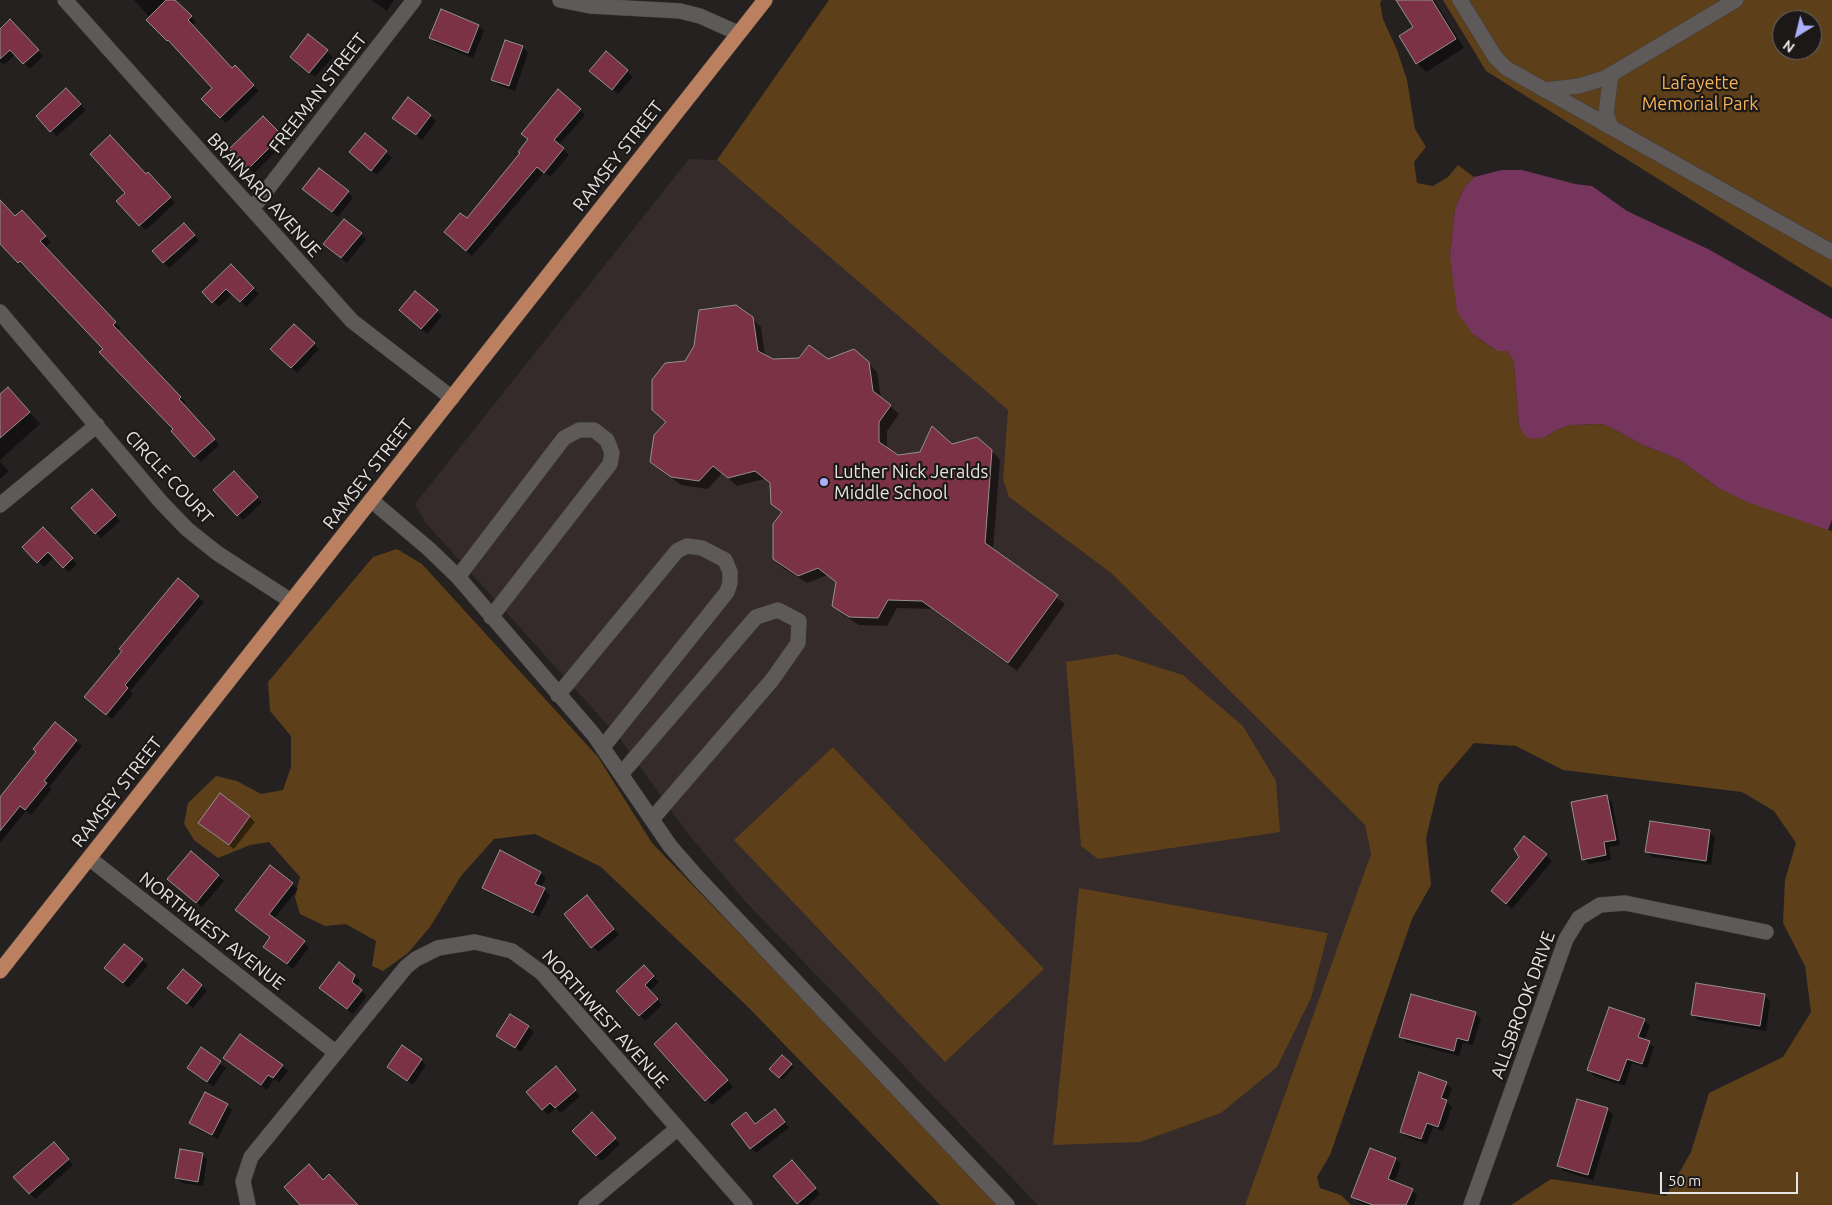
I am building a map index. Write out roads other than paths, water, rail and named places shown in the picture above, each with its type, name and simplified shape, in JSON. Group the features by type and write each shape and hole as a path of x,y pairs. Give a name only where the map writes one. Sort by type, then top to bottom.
{"main road":[{"name":"RAMSEY STREET","path":"0,970 765,0"}],"street":[{"name":"BRAINARD AVENUE","path":"65,0 352,321 452,398"},
{"name":"FREEMAN STREET","path":"252,209 414,0"},
{"path":"560,0 590,6 680,11 700,16 738,33"},
{"path":"1460,0 1495,57 1506,68 1832,252"},
{"path":"1544,90 1579,86 1612,74 1736,0"},
{"path":"1611,127 1606,113 1612,74"},
{"name":"CIRCLE COURT","path":"0,312 161,502 188,529 217,553 291,601"},
{"path":"0,505 97,425"},
{"path":"458,577 564,438 579,430 594,430 607,440 612,453 610,464 491,617"},
{"path":"371,500 429,549 458,577 603,747 653,818 670,846 1006,1205"},
{"path":"558,694 676,551 687,546 702,548 725,560 730,572 730,583 727,592 603,747"},
{"path":"622,773 756,617 778,610 799,620 798,643 772,680 653,818"},
{"name":"NORTHWEST AVENUE","path":"89,858 335,1052 406,967 416,959 450,944 475,942 512,951 542,973 745,1205"},
{"name":"ALLSBROOK DRIVE","path":"1471,1205 1566,939 1579,918 1600,905 1625,903 1766,932"},
{"path":"248,1205 243,1181 251,1157 335,1052"},
{"path":"586,1205 678,1128"}],"place":[{"name":"Luther Nick Jeralds Middle School","path":"824,482"}],"park label":[{"name":"Lafayette Memorial Park","path":"1700,94"}]}
